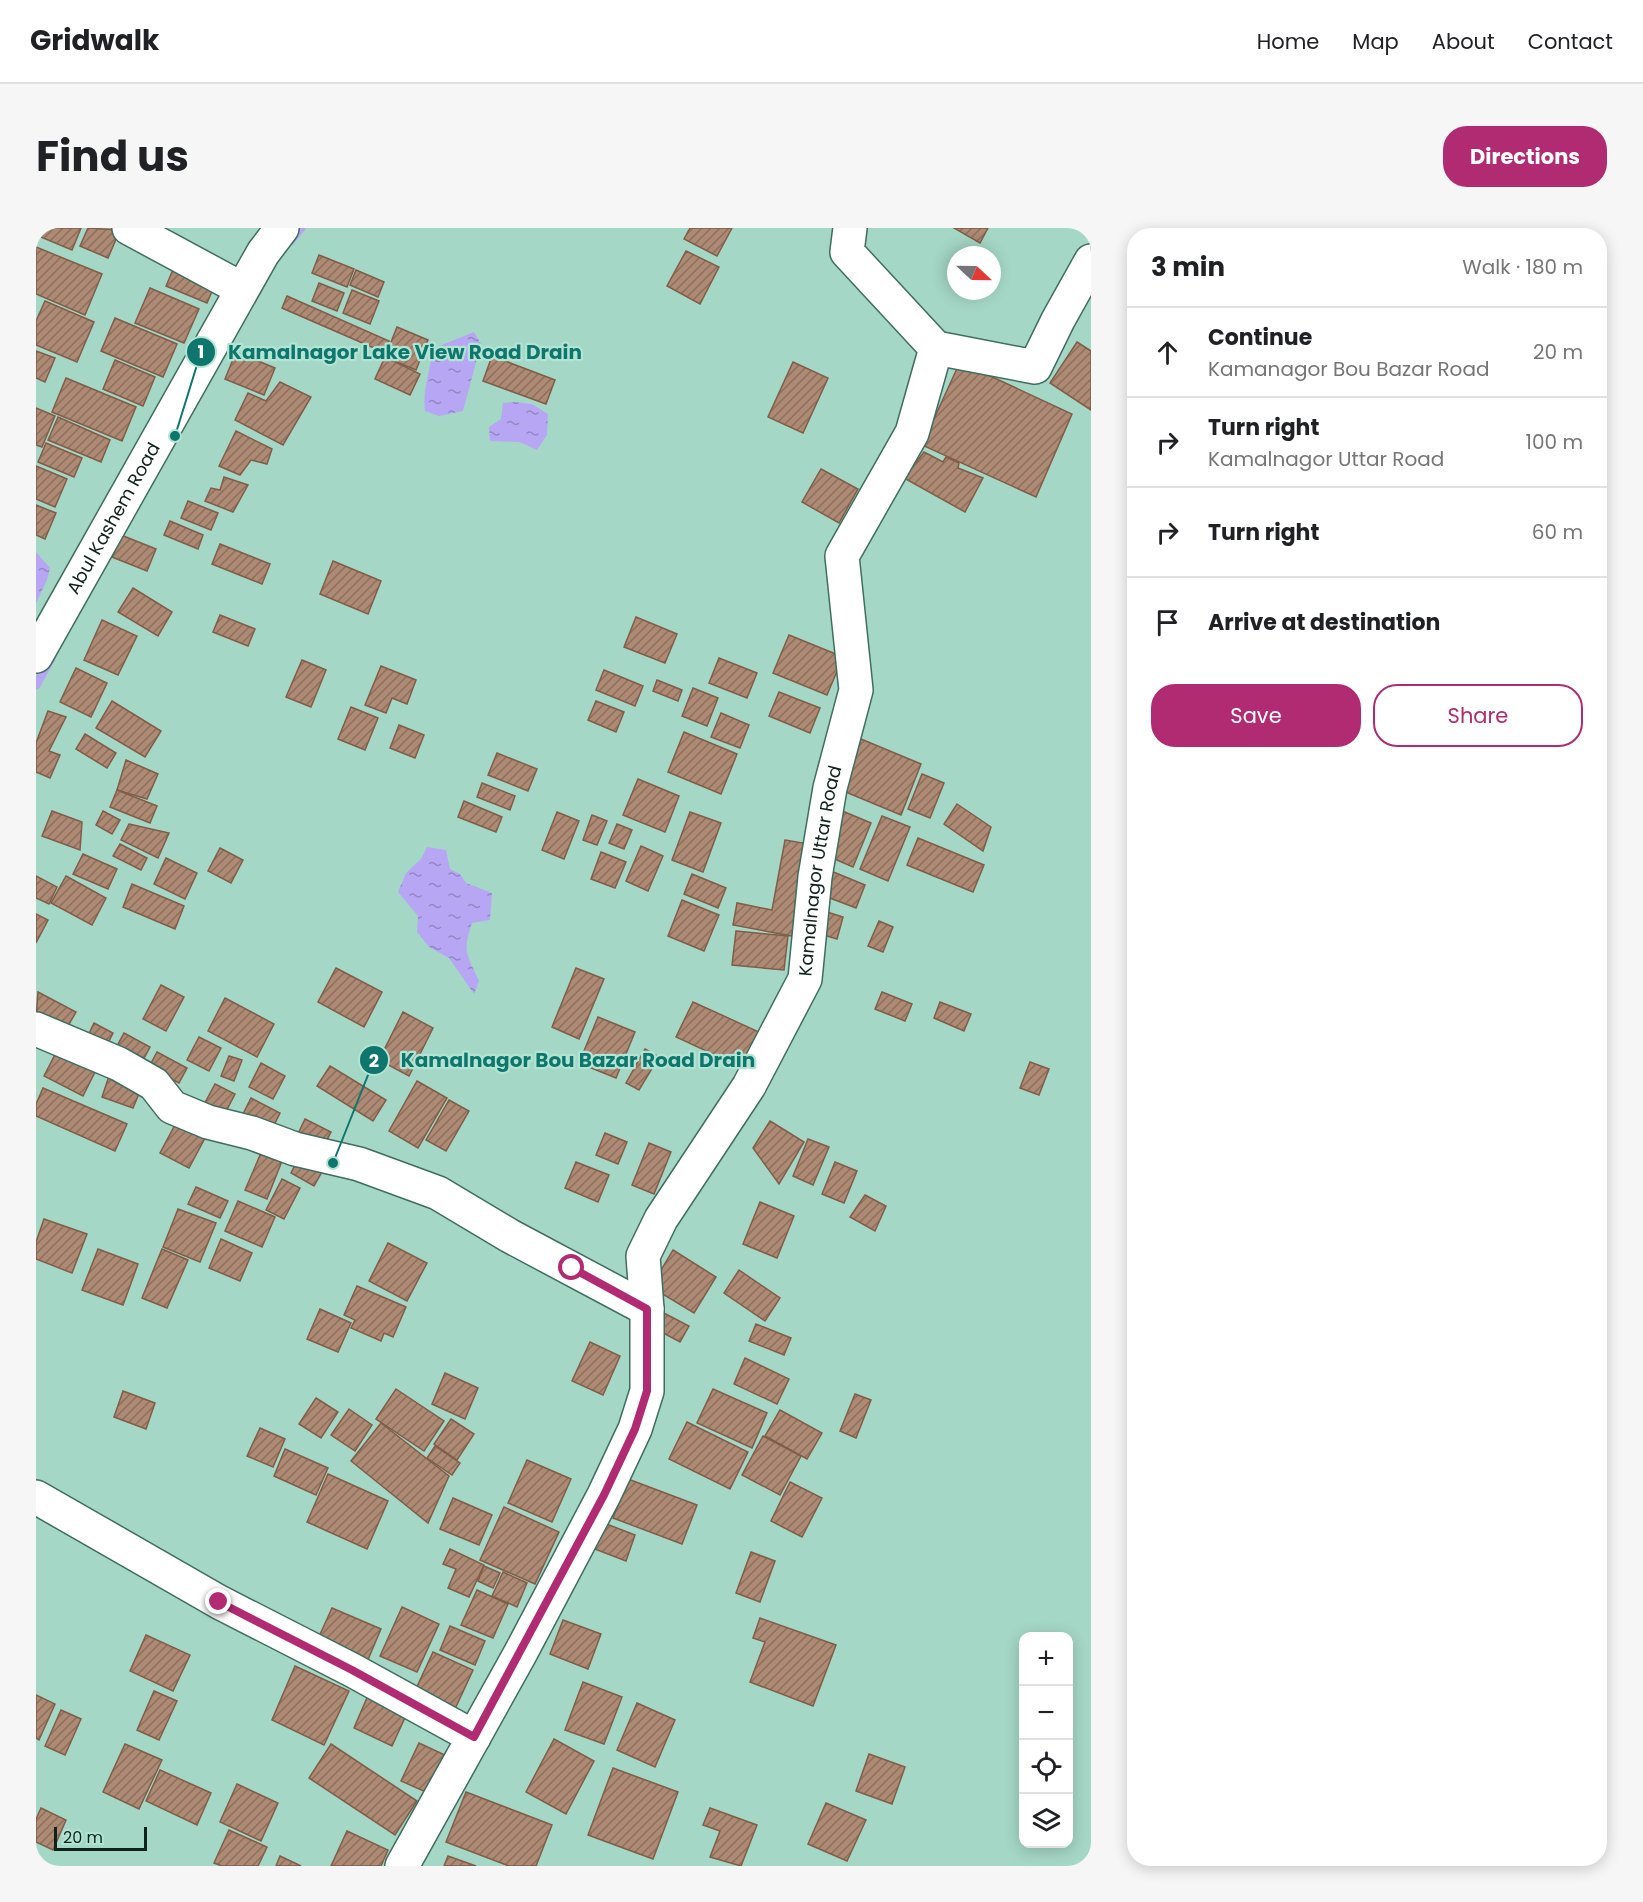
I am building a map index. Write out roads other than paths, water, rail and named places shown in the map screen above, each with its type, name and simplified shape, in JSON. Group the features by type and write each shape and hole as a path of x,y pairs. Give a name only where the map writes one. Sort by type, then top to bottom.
{"street":[{"path":"129,228 242,289"},
{"name":"Abul Kashem Road","path":"36,656 242,289 263,253 282,228"},
{"path":"850,228 847,252 936,348 1035,367 1091,261"},
{"name":"Kamalnagor Uttar Road","path":"402,1866 604,1495 635,1429 647,1391 647,1309 643,1256 661,1219 749,1086 805,979 815,876 824,821 856,690 842,555 912,433 936,348"},
{"path":"36,1029 118,1064 154,1084 172,1107 207,1122 252,1133 295,1149 359,1164 438,1193 510,1236 647,1309"},
{"path":"36,1497 219,1602 352,1670 474,1737"}],"water":[{"path":"474,332 481,344 463,411 439,416 425,411 432,349"},
{"path":"503,403 532,404 548,414 547,435 537,450 520,442 490,441 489,427 501,419"},
{"path":"36,552 50,568 36,603"},
{"path":"427,847 446,850 450,869 460,874 466,883 492,893 490,920 472,923 467,940 467,953 479,981 474,994 449,958 429,947 417,932 418,916 398,892 406,873 421,859"}],"waterway":[{"path":"290,241 301,228"},
{"path":"36,685 51,658"}],"place":[{"name":"Kamalnagor Lake View Road Drain","path":"175,436"},
{"name":"Kamalnagor Bou Bazar Road Drain","path":"333,1163"}]}
